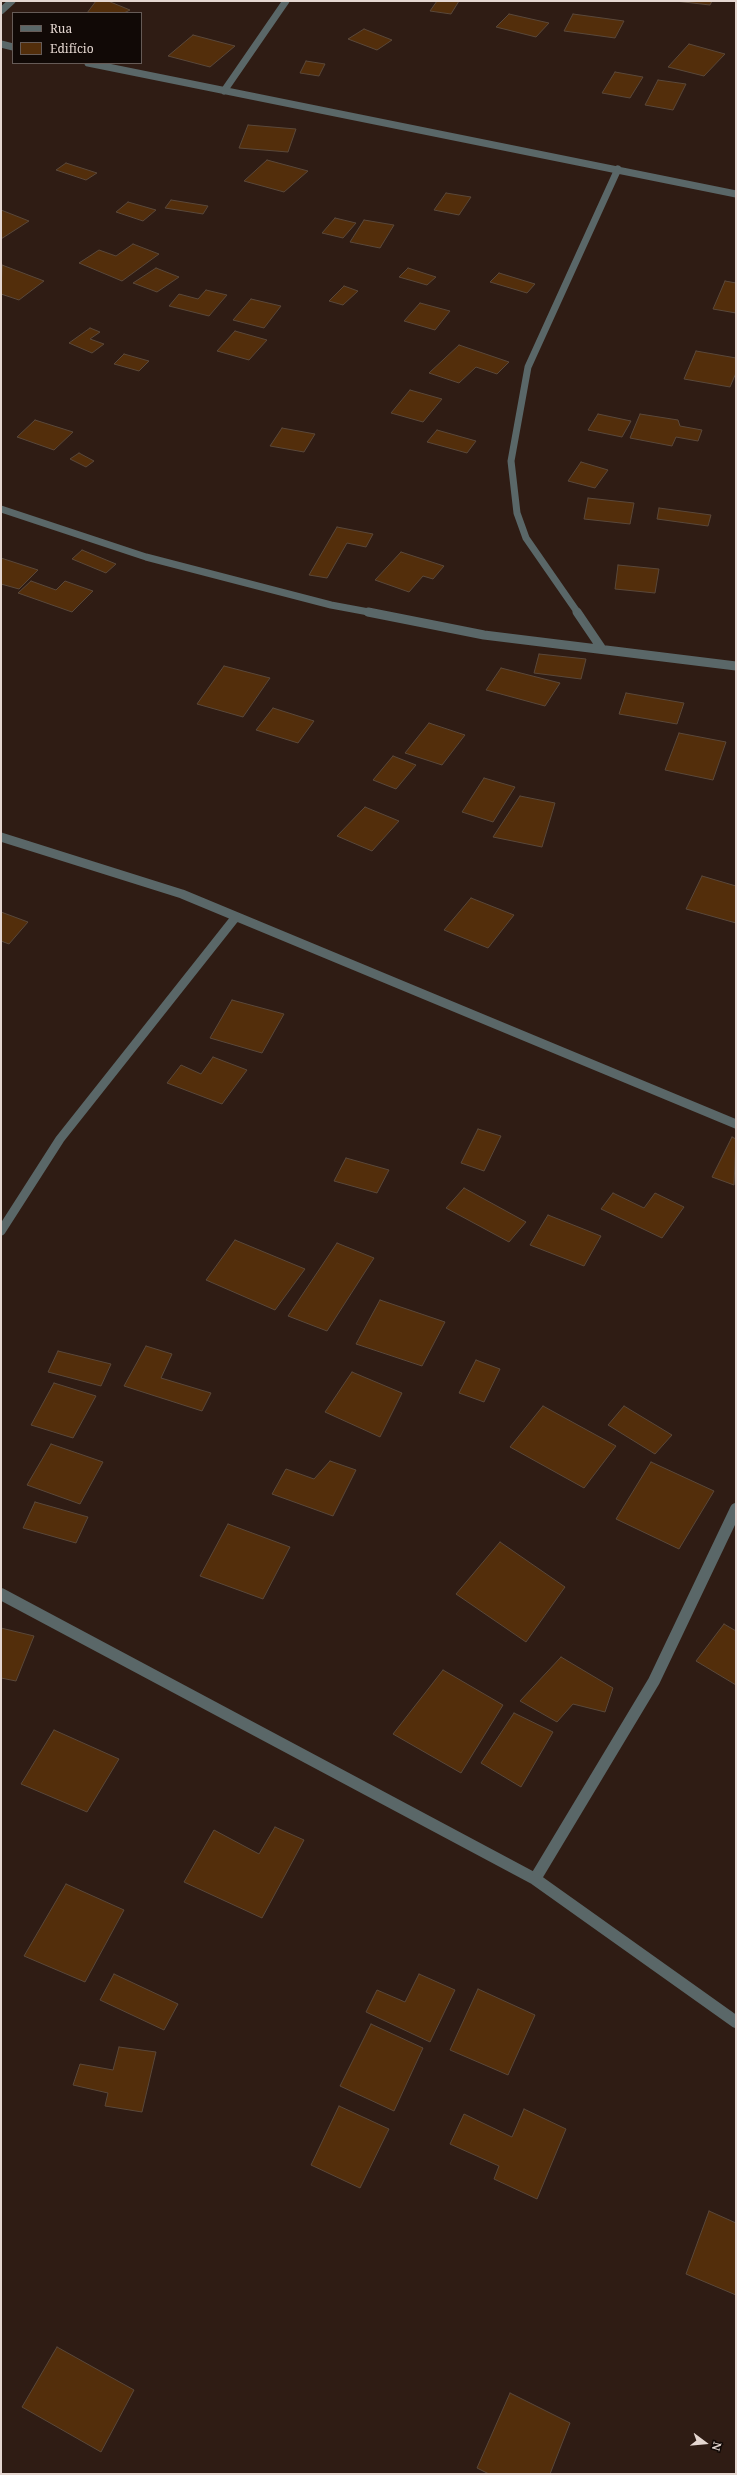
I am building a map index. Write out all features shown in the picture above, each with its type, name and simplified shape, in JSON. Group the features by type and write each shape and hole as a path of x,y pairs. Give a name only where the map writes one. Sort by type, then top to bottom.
{"street":[{"path":"1,11 12,1"},
{"path":"224,91 286,1"},
{"path":"1,44 12,47"},
{"path":"93,64 736,194"},
{"path":"602,649 526,538 517,513 511,461 528,367 618,169"},
{"path":"1,509 146,557 331,605 484,635 736,666"},
{"path":"1,837 182,894 235,918 736,1124"},
{"path":"1,1231 60,1139 235,918"},
{"path":"535,1879 654,1681 736,1508"},
{"path":"1,1594 535,1879 736,2022"}],"building":[{"path":"96,1 108,1 130,10 126,12 88,12"},
{"path":"437,1 459,1 451,14 430,11"},
{"path":"675,1 712,1 710,5"},
{"path":"509,14 549,23 536,37 496,27"},
{"path":"573,14 624,21 615,38 564,31"},
{"path":"364,29 392,40 377,50 348,39"},
{"path":"193,35 235,46 210,67 168,56"},
{"path":"689,44 725,54 704,76 668,67"},
{"path":"306,61 325,64 319,76 300,73"},
{"path":"615,72 643,77 630,98 602,93"},
{"path":"658,80 686,84 673,110 645,105"},
{"path":"248,125 296,129 288,152 239,148"},
{"path":"267,160 308,171 284,192 244,181"},
{"path":"66,163 97,173 86,180 56,170"},
{"path":"446,193 471,197 459,215 434,210"},
{"path":"171,200 208,206 203,214 165,208"},
{"path":"128,202 156,210 143,221 116,212"},
{"path":"1,210 29,221 1,239"},
{"path":"335,218 356,223 343,238 322,233"},
{"path":"364,220 394,225 380,248 350,242"},
{"path":"133,244 159,254 122,281 79,263 99,250 116,256"},
{"path":"2,265 44,281 19,300 1,294"},
{"path":"156,268 179,277 157,292 133,283"},
{"path":"408,268 436,277 427,285 399,277"},
{"path":"499,273 535,284 527,293 490,282"},
{"path":"725,281 736,283 736,313 713,309"},
{"path":"344,286 358,291 343,305 329,301"},
{"path":"206,290 227,295 209,316 169,306 179,294 198,299"},
{"path":"251,299 281,306 264,328 233,320"},
{"path":"420,303 450,311 435,330 404,321"},
{"path":"90,328 100,332 90,339 104,344 92,353 69,343"},
{"path":"235,331 267,340 249,360 217,351"},
{"path":"459,345 509,362 497,374 476,367 459,383 429,373"},
{"path":"696,351 736,358 736,373 730,387 684,379"},
{"path":"124,354 149,361 139,371 114,364"},
{"path":"410,390 442,399 423,422 391,413"},
{"path":"598,414 631,421 622,437 588,430"},
{"path":"640,414 678,420 680,426 702,430 698,441 676,437 672,446 630,438"},
{"path":"35,420 73,432 54,450 17,437"},
{"path":"282,428 315,434 304,452 270,446"},
{"path":"437,430 476,441 467,453 427,442"},
{"path":"79,453 94,461 86,467 70,459"},
{"path":"581,462 608,470 595,488 568,481"},
{"path":"588,498 634,503 630,524 584,519"},
{"path":"659,508 711,515 708,526 657,519"},
{"path":"337,527 373,534 366,547 347,543 327,578 309,575"},
{"path":"82,550 116,564 106,573 72,559"},
{"path":"401,552 444,566 433,579 423,576 409,592 375,580"},
{"path":"1,558 38,570 19,589 1,584"},
{"path":"618,565 659,569 655,593 615,589"},
{"path":"31,581 56,590 65,581 93,591 72,612 18,593"},
{"path":"539,654 586,659 581,679 534,673"},
{"path":"224,666 270,678 243,717 197,704"},
{"path":"501,668 560,683 545,706 486,690"},
{"path":"626,693 684,703 677,724 619,714"},
{"path":"273,708 314,721 298,743 256,730"},
{"path":"429,723 465,735 442,765 405,753"},
{"path":"679,733 726,742 713,780 665,770"},
{"path":"393,756 416,765 396,789 373,780"},
{"path":"484,778 515,787 493,822 462,812"},
{"path":"520,796 555,803 542,847 493,837"},
{"path":"365,807 399,821 372,851 337,836"},
{"path":"702,876 736,886 736,923 686,909"},
{"path":"471,898 514,915 488,948 444,930"},
{"path":"1,912 28,922 9,944 1,941"},
{"path":"232,1000 284,1014 262,1053 210,1038"},
{"path":"213,1057 247,1070 222,1104 167,1083 181,1065 201,1074"},
{"path":"478,1129 501,1136 484,1171 461,1163"},
{"path":"732,1137 736,1139 734,1185 712,1177"},
{"path":"346,1158 389,1170 377,1193 334,1181"},
{"path":"464,1188 526,1222 509,1242 446,1208"},
{"path":"613,1193 644,1208 655,1193 684,1207 662,1238 601,1209"},
{"path":"548,1215 601,1236 584,1266 530,1245"},
{"path":"235,1240 305,1269 275,1310 206,1280"},
{"path":"337,1243 374,1258 327,1331 288,1316"},
{"path":"380,1300 445,1322 422,1366 356,1344"},
{"path":"146,1346 172,1354 161,1378 211,1393 202,1411 124,1386"},
{"path":"58,1351 111,1364 101,1386 48,1372"},
{"path":"476,1360 500,1369 484,1402 459,1393"},
{"path":"352,1372 402,1393 380,1437 325,1412"},
{"path":"54,1383 96,1396 73,1438 31,1425"},
{"path":"543,1406 616,1446 584,1488 510,1447"},
{"path":"624,1406 672,1435 655,1454 608,1425"},
{"path":"51,1444 103,1462 80,1504 27,1485"},
{"path":"330,1461 356,1470 333,1516 272,1494 286,1469 314,1479"},
{"path":"651,1462 714,1491 679,1549 616,1519"},
{"path":"35,1502 88,1517 76,1543 23,1528"},
{"path":"228,1524 290,1547 263,1599 200,1576"},
{"path":"500,1542 565,1587 526,1642 456,1594"},
{"path":"724,1624 736,1631 736,1685 696,1661"},
{"path":"1,1628 34,1636 16,1681 1,1678"},
{"path":"561,1657 613,1688 605,1712 573,1704 557,1722 520,1701"},
{"path":"443,1670 503,1705 461,1773 393,1734"},
{"path":"514,1713 553,1732 521,1787 481,1763"},
{"path":"54,1730 119,1759 87,1812 21,1784"},
{"path":"275,1827 304,1840 262,1918 184,1882 214,1830 259,1854"},
{"path":"66,1884 124,1910 85,1982 24,1956"},
{"path":"114,1974 178,2004 164,2030 100,2000"},
{"path":"419,1974 455,1990 430,2042 366,2012 377,1990 405,2002"},
{"path":"478,1989 535,2015 508,2075 450,2050"},
{"path":"371,2024 423,2048 394,2111 340,2086"},
{"path":"119,2047 156,2052 142,2112 105,2106 108,2093 73,2085 80,2064 113,2070"},
{"path":"339,2106 389,2129 360,2188 311,2165"},
{"path":"524,2109 566,2129 537,2199 494,2179 499,2166 450,2144 464,2114 512,2137"},
{"path":"709,2211 736,2223 736,2295 686,2274"},
{"path":"57,2347 134,2390 101,2452 22,2407"},
{"path":"510,2393 570,2423 550,2474 489,2474 477,2468"}]}
